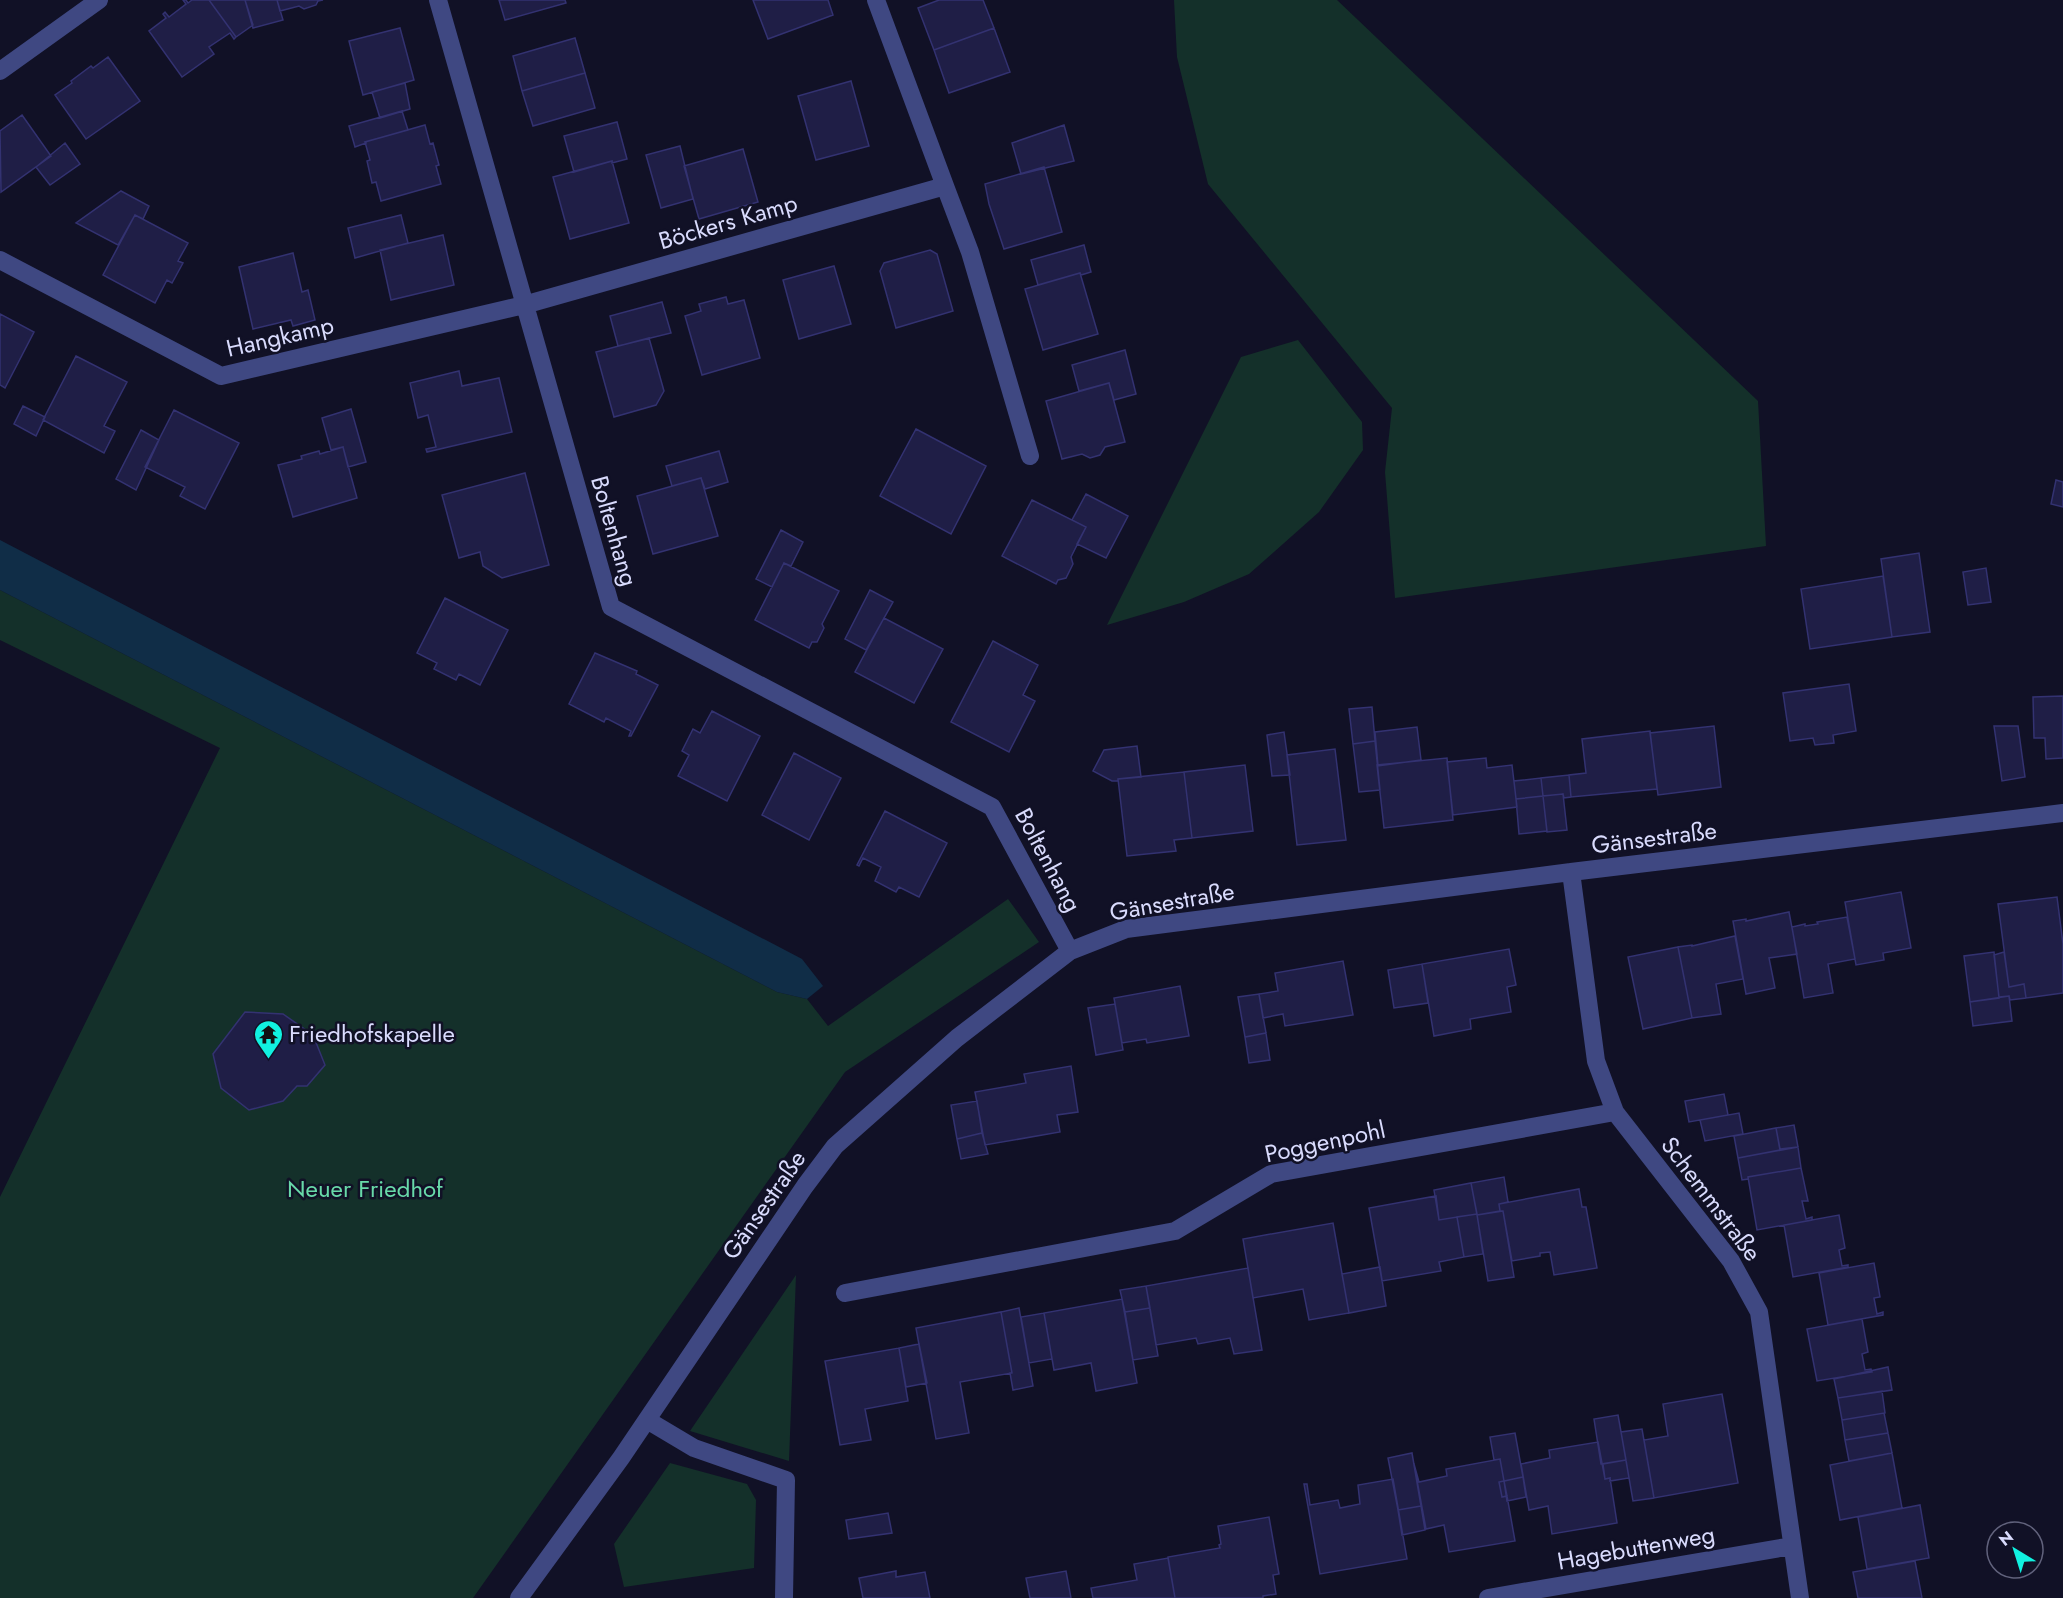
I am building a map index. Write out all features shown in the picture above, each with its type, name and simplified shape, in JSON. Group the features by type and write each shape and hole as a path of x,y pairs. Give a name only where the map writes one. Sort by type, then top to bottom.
{"street":[{"path":"0,71 99,0"},
{"name":"Boltenhang","path":"438,0 610,607 992,807 1070,951"},
{"path":"876,0 970,252 1030,456"},
{"name":"Böckers Kamp","path":"524,305 945,186"},
{"name":"Hangkamp","path":"0,260 221,376 524,305"},
{"name":"Gänsestraße","path":"519,1598 647,1420 805,1186 836,1146 957,1038 1070,951 1126,929 1571,872 2063,813"},
{"name":"Schemmstraße","path":"1571,872 1596,1061 1615,1112 1731,1261 1759,1312 1800,1598"},
{"name":"Poggenpohl","path":"845,1293 1176,1231 1271,1174 1615,1112"},
{"path":"647,1420 694,1448 786,1480 784,1598"},
{"name":"Hagebuttenweg","path":"1488,1598 1792,1546"}],"green space":[{"path":"1174,0 1337,0 1758,401 1766,546 1395,598 1385,472 1392,408 1208,184 1177,57"},
{"path":"1298,340 1362,422 1363,450 1319,512 1249,574 1184,602 1107,625 1241,357"},
{"name":"Neuer Friedhof","path":"0,590 777,992 807,999 828,1026 1008,899 1039,942 845,1072 473,1598 0,1598 0,1197 220,748 0,640"},
{"path":"796,1275 789,1461 690,1431"},
{"path":"670,1463 747,1484 756,1500 754,1568 624,1587 614,1544"}],"water":[{"path":"0,540 802,959 823,986 807,999 777,992 0,590"}],"building":[{"path":"183,0 188,3 192,0 209,0 236,37 234,39 230,33 209,47 214,54 182,77 149,31 166,18 163,14 165,12 169,17 186,4"},
{"path":"209,0 245,0 253,25 236,37"},
{"path":"245,0 277,0 283,20 253,28"},
{"path":"277,0 323,0 304,9 299,6 280,11"},
{"path":"499,0 565,0 566,3 505,20"},
{"path":"753,0 828,0 833,15 768,39"},
{"path":"939,0 983,0 994,28 934,50 918,8"},
{"path":"400,28 414,80 363,95 349,41"},
{"path":"994,28 1010,72 949,93 934,50"},
{"path":"575,38 585,73 522,91 513,56"},
{"path":"108,57 140,101 86,139 55,95 91,66 93,68"},
{"path":"585,73 595,108 533,126 522,91"},
{"path":"851,81 869,146 816,160 798,96"},
{"path":"405,83 410,109 380,118 372,92"},
{"path":"402,111 408,130 355,147 349,126"},
{"path":"22,115 51,156 1,192 0,131"},
{"path":"617,122 627,159 574,172 564,136"},
{"path":"425,125 439,165 436,166 441,184 381,201 376,182 372,183 367,161 370,160 365,142"},
{"path":"1064,125 1074,161 1021,174 1012,143"},
{"path":"65,143 80,164 50,185 36,167"},
{"path":"680,146 693,199 661,208 646,155"},
{"path":"743,149 758,202 699,219 684,166"},
{"path":"612,161 629,223 570,239 553,177"},
{"path":"1044,167 1062,232 1004,249 985,184"},
{"path":"121,191 149,206 143,219 135,215 118,245 76,223"},
{"path":"135,215 188,243 178,261 183,263 172,283 167,280 155,303 103,275"},
{"path":"401,215 408,243 355,258 348,228"},
{"path":"443,235 454,285 391,300 380,250"},
{"path":"1084,245 1091,272 1038,285 1031,260"},
{"path":"930,250 937,254 953,311 896,328 880,271 884,263"},
{"path":"293,253 302,292 308,290 315,320 293,326 291,320 253,329 239,267"},
{"path":"834,266 851,324 799,339 783,280"},
{"path":"1080,273 1098,334 1043,350 1025,289"},
{"path":"726,297 728,304 744,300 760,358 702,375 685,316 701,311 699,304"},
{"path":"662,302 671,333 618,346 610,316"},
{"path":"0,314 34,332 5,388 0,385"},
{"path":"649,338 664,391 656,405 614,417 596,352"},
{"path":"1125,350 1136,394 1114,400 1109,383 1079,391 1072,365"},
{"path":"76,356 127,382 104,426 115,431 104,453 43,420"},
{"path":"459,371 462,386 499,378 512,432 427,452 426,449 436,447 428,415 418,418 410,383"},
{"path":"1109,383 1125,442 1105,447 1100,455 1090,458 1082,454 1062,459 1046,401"},
{"path":"23,406 45,417 36,436 14,424"},
{"path":"351,409 366,462 348,467 343,447 331,450 322,418"},
{"path":"174,410 239,443 205,509 180,496 185,487 145,467"},
{"path":"916,429 986,466 951,534 880,496"},
{"path":"141,430 159,440 136,490 116,479"},
{"path":"343,447 357,498 293,517 278,465 302,459 301,456 319,451 320,454"},
{"path":"719,451 728,482 705,489 701,478 672,486 666,466"},
{"path":"525,473 549,565 502,578 483,566 480,552 459,558 442,495"},
{"path":"701,478 718,536 653,554 637,496"},
{"path":"2056,480 2063,482 2063,507 2051,504"},
{"path":"1086,494 1128,516 1106,558 1077,544 1086,527 1072,520"},
{"path":"1032,500 1086,527 1071,557 1073,564 1066,578 1058,580 1056,584 1002,556"},
{"path":"781,530 803,542 791,566 784,563 772,587 756,579"},
{"path":"1919,553 1930,632 1892,637 1881,559"},
{"path":"784,563 839,591 822,624 824,628 817,642 812,642 809,648 755,620"},
{"path":"1986,568 1991,602 1968,605 1963,572"},
{"path":"1883,576 1892,637 1810,649 1801,589"},
{"path":"870,590 893,602 866,650 845,639"},
{"path":"445,598 508,630 480,685 459,674 456,680 434,669 437,663 417,653"},
{"path":"884,618 943,649 914,703 855,672"},
{"path":"993,641 1038,665 1023,695 1035,701 1009,752 951,722"},
{"path":"595,653 637,671 636,674 658,685 631,736 629,736 631,731 606,718 604,722 569,704"},
{"path":"1849,684 1856,731 1833,735 1834,743 1815,745 1813,738 1790,741 1783,693"},
{"path":"2063,696 2063,758 2046,759 2045,738 2034,738 2033,697"},
{"path":"1372,707 1375,741 1353,744 1349,709"},
{"path":"712,711 760,736 727,801 678,776 689,755 682,751 693,729 700,733"},
{"path":"1714,726 1721,787 1658,795 1650,733"},
{"path":"1994,726 2018,726 2025,777 2002,781"},
{"path":"1417,727 1421,760 1378,766 1375,732"},
{"path":"1650,731 1657,789 1571,797 1569,775 1586,773 1582,739"},
{"path":"1284,732 1290,775 1272,776 1267,735"},
{"path":"1375,741 1380,790 1359,792 1353,744"},
{"path":"1137,746 1141,777 1112,781 1093,771 1104,750"},
{"path":"1335,749 1346,840 1297,845 1287,755"},
{"path":"794,753 841,778 809,840 762,815"},
{"path":"1447,758 1453,820 1384,828 1377,765"},
{"path":"1486,758 1487,768 1512,765 1517,807 1453,815 1447,762"},
{"path":"1245,765 1253,831 1192,838 1184,772"},
{"path":"1184,772 1192,838 1174,840 1176,851 1127,856 1118,779"},
{"path":"1569,775 1571,797 1564,798 1563,794 1543,796 1541,778"},
{"path":"1541,778 1543,796 1516,799 1514,781"},
{"path":"1563,794 1567,830 1547,832 1543,796"},
{"path":"1543,796 1547,831 1519,834 1516,799"},
{"path":"885,811 947,843 919,897 899,887 896,892 875,881 881,867 863,858 859,866 857,865"},
{"path":"1901,892 1911,948 1883,953 1884,960 1856,965 1845,902"},
{"path":"2057,897 2063,944 2063,993 2026,998 2024,984 2009,987 1998,904"},
{"path":"1789,912 1797,954 1769,958 1775,988 1746,994 1733,921 1746,919 1746,921"},
{"path":"1847,917 1855,959 1828,964 1833,993 1804,998 1792,927"},
{"path":"1735,936 1743,979 1716,984 1721,1014 1692,1018 1678,947"},
{"path":"1678,947 1692,1018 1643,1029 1628,957"},
{"path":"1509,949 1516,985 1507,987 1511,1012 1470,1019 1471,1029 1434,1036 1422,964"},
{"path":"1994,952 1999,998 1970,1002 1964,956"},
{"path":"2004,952 2009,987 2024,984 2026,998 2010,1000 2009,996 1999,997 1994,955"},
{"path":"1343,961 1353,1015 1285,1026 1283,1014 1263,1018 1259,994 1278,991 1275,973"},
{"path":"1422,964 1428,1003 1394,1008 1388,970"},
{"path":"1180,986 1189,1036 1147,1043 1146,1039 1122,1043 1114,998"},
{"path":"1259,994 1266,1033 1245,1037 1238,997"},
{"path":"2009,996 2012,1021 1973,1026 1970,1002"},
{"path":"1115,1004 1123,1050 1096,1055 1088,1008"},
{"name":"Friedhofskapelle","path":"245,1012 283,1014 313,1035 325,1065 307,1086 297,1086 283,1101 249,1110 221,1088 213,1054"},
{"path":"1266,1033 1270,1060 1249,1063 1245,1037"},
{"path":"1071,1066 1078,1112 1057,1115 1060,1132 985,1145 975,1092 1026,1083 1024,1074"},
{"path":"1724,1094 1728,1115 1689,1122 1685,1101"},
{"path":"977,1101 982,1133 957,1139 951,1105"},
{"path":"1739,1113 1743,1134 1705,1141 1700,1120"},
{"path":"1794,1125 1798,1147 1780,1149 1776,1128"},
{"path":"1776,1128 1780,1150 1738,1158 1734,1136"},
{"path":"982,1133 988,1154 961,1159 957,1139"},
{"path":"1798,1147 1801,1168 1742,1180 1738,1158"},
{"path":"1801,1168 1808,1201 1802,1201 1806,1219 1812,1217 1812,1220 1757,1230 1748,1177"},
{"path":"1504,1177 1508,1202 1499,1204 1500,1211 1477,1215 1471,1183"},
{"path":"1471,1183 1477,1214 1439,1220 1434,1190"},
{"path":"1579,1189 1582,1207 1586,1207 1597,1268 1554,1275 1550,1252 1512,1261 1503,1211 1500,1211 1499,1204"},
{"path":"1436,1196 1439,1220 1457,1217 1464,1257 1439,1262 1441,1271 1382,1281 1369,1208"},
{"path":"1503,1211 1514,1277 1488,1281 1477,1215"},
{"path":"1477,1214 1483,1254 1464,1257 1457,1217"},
{"path":"1839,1215 1845,1248 1839,1250 1842,1266 1848,1265 1848,1267 1793,1277 1784,1225"},
{"path":"1333,1223 1349,1313 1309,1320 1303,1289 1253,1298 1243,1239"},
{"path":"1874,1263 1880,1297 1874,1298 1877,1314 1883,1312 1883,1315 1828,1325 1819,1273"},
{"path":"1380,1267 1386,1306 1349,1313 1342,1274"},
{"path":"1248,1268 1262,1350 1234,1354 1230,1338 1198,1344 1196,1338 1156,1345 1146,1286"},
{"path":"1146,1286 1150,1308 1125,1312 1120,1290"},
{"path":"1122,1299 1137,1383 1096,1391 1091,1363 1054,1370 1044,1313"},
{"path":"1019,1308 1033,1386 1013,1390 1001,1312"},
{"path":"1150,1308 1158,1356 1133,1360 1125,1312"},
{"path":"1001,1312 1012,1373 960,1382 969,1433 936,1439 916,1328"},
{"path":"1044,1313 1052,1359 1029,1363 1021,1317"},
{"path":"1862,1319 1868,1352 1862,1354 1865,1370 1871,1369 1872,1372 1817,1381 1807,1329"},
{"path":"919,1344 927,1383 906,1387 899,1348"},
{"path":"899,1348 908,1401 865,1409 871,1440 840,1445 825,1361"},
{"path":"1888,1367 1892,1390 1838,1398 1834,1379"},
{"path":"1882,1391 1885,1413 1842,1420 1838,1398"},
{"path":"1722,1394 1738,1483 1654,1498 1644,1440 1668,1436 1663,1404"},
{"path":"1884,1413 1888,1433 1845,1440 1842,1420"},
{"path":"1618,1415 1626,1460 1601,1464 1594,1419"},
{"path":"1642,1429 1654,1498 1633,1501 1621,1432"},
{"path":"1515,1433 1523,1477 1504,1481 1500,1459 1494,1460 1490,1437"},
{"path":"1888,1433 1892,1453 1849,1461 1845,1440"},
{"path":"1598,1442 1605,1479 1610,1478 1617,1523 1552,1534 1548,1506 1529,1510 1521,1464 1550,1458 1549,1450"},
{"path":"1412,1453 1421,1506 1398,1510 1388,1458"},
{"path":"1892,1453 1902,1508 1840,1520 1830,1465"},
{"path":"1500,1459 1504,1481 1499,1482 1502,1497 1507,1496 1515,1541 1449,1552 1444,1525 1426,1529 1414,1464 1419,1482 1447,1476 1446,1469"},
{"path":"1626,1460 1629,1478 1610,1481 1610,1478 1605,1479 1603,1464"},
{"path":"1523,1477 1526,1497 1507,1501 1504,1481"},
{"path":"1393,1479 1407,1559 1320,1574 1304,1484 1307,1484 1310,1505 1338,1500 1340,1508 1360,1504 1358,1485"},
{"path":"1504,1481 1507,1496 1502,1497 1499,1482"},
{"path":"1920,1505 1929,1558 1867,1569 1858,1517"},
{"path":"1421,1506 1425,1530 1402,1535 1398,1510"},
{"path":"888,1513 892,1533 849,1539 846,1520"},
{"path":"1269,1517 1279,1574 1273,1575 1276,1594 1263,1596 1263,1598 1175,1598 1168,1557 1220,1548 1218,1526"},
{"path":"1168,1558 1175,1598 1093,1598 1091,1588 1137,1580 1134,1564"},
{"path":"1915,1561 1922,1598 1858,1598 1853,1572"},
{"path":"896,1571 896,1577 925,1572 930,1598 863,1598 859,1578"},
{"path":"1066,1571 1071,1598 1030,1598 1026,1578"}],"place":[{"name":"Friedhofskapelle","path":"268,1060"}]}
